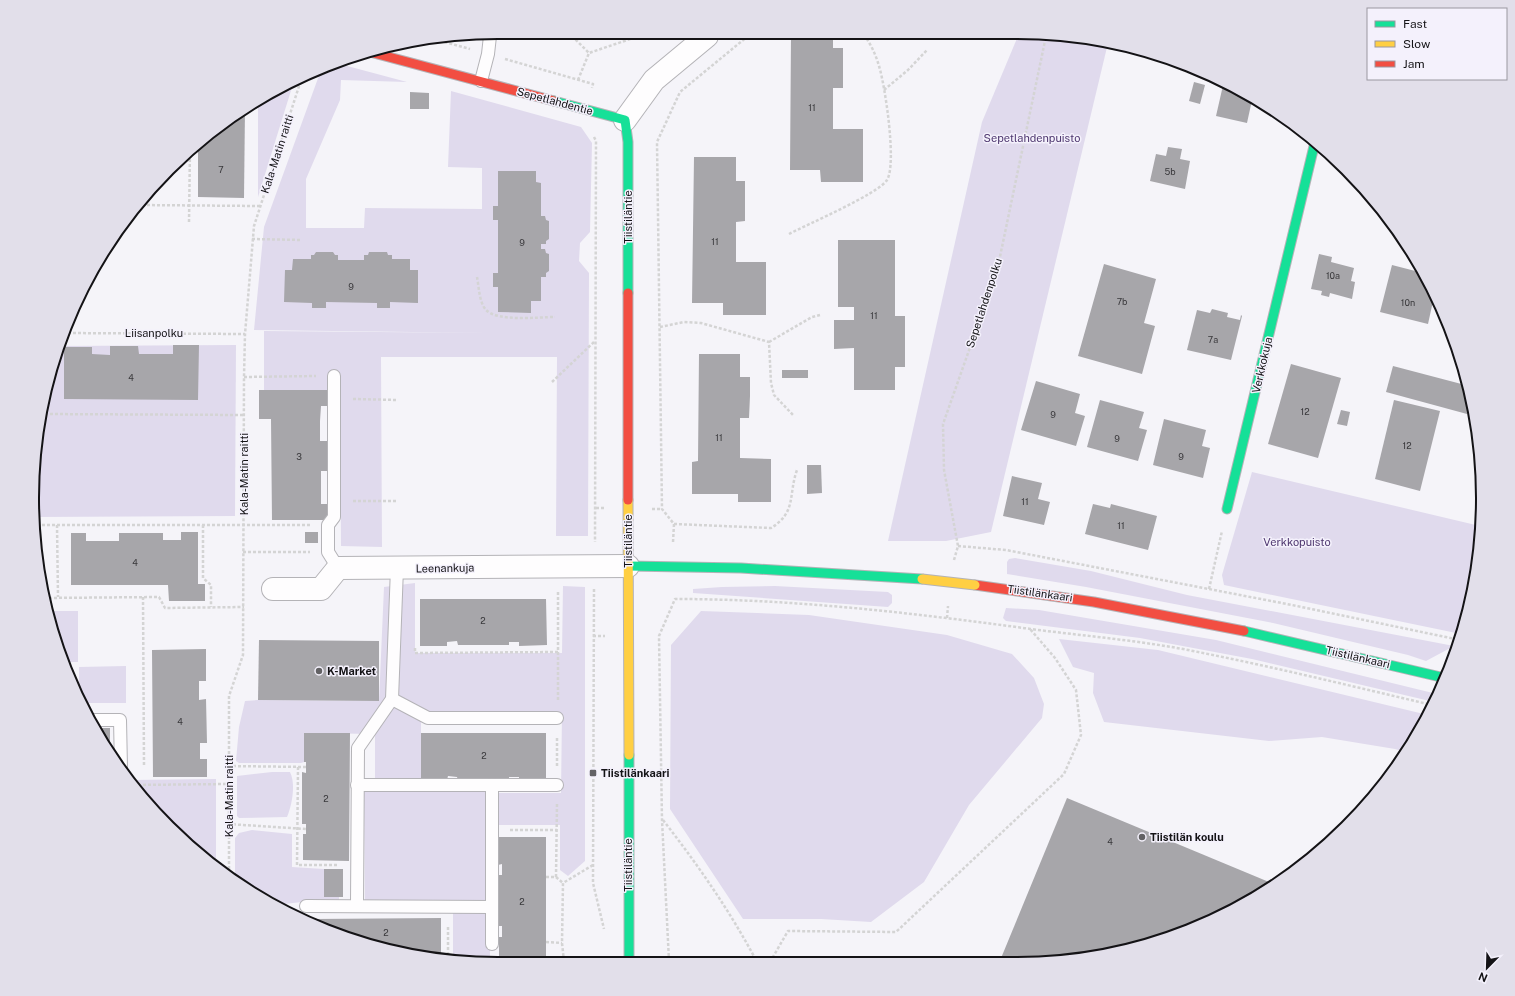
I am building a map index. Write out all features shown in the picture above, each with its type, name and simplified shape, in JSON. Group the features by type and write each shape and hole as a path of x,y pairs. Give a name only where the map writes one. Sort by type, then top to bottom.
{"street":[{"path":"625,120 654,80 703,39"},
{"name":"Sepetlahdentie","path":"380,55 625,120"},
{"name":"Tiistiläntie","path":"625,120 628,142 628,957"},
{"name":"Verkkokuja","path":"1227,509 1314,148"},
{"name":"Leenankuja","path":"338,568 628,566"},
{"name":"Tiistilänkaari","path":"628,566 822,572 922,579 1088,600 1198,620 1440,677"},
{"path":"273,588 321,589 338,568"}],"lane":[{"path":"481,81 488,54 490,39"},
{"path":"334,376 334,517 328,525 328,552 338,568"},
{"path":"357,906 358,748 392,699 397,568"},
{"path":"392,699 428,718 558,718"},
{"path":"96,720 120,720 121,759"},
{"path":"358,785 557,785"},
{"path":"492,785 492,944"},
{"path":"306,906 492,908"}],"path":[{"path":"575,39 589,53"},
{"path":"578,80 589,53 629,39"},
{"path":"669,957 662,820 659,636 675,599 671,567 674,524 662,509 658,142 680,92 744,39"},
{"path":"789,234 873,192 887,180 891,168 887,105 879,67 867,39"},
{"name":"Sepetlahdenpolku","path":"1045,40 997,271 943,424 944,470 958,546 1006,550 1209,589"},
{"path":"445,42 593,84"},
{"path":"884,90 908,70 927,50"},
{"name":"Kala-Matin raitti","path":"229,869 229,696 244,655 244,377 245,334 252,239 260,206 300,84"},
{"path":"592,131 596,141 593,883 605,933"},
{"path":"189,222 190,158"},
{"path":"145,205 260,206"},
{"path":"252,239 302,240"},
{"path":"477,277 480,297 485,309 494,316 555,317"},
{"path":"660,328 684,322 701,323 769,342 812,317 820,315"},
{"name":"Liisanpolku","path":"70,333 245,334"},
{"path":"552,382 596,340"},
{"path":"769,342 771,383 774,395 793,415"},
{"path":"244,377 334,376"},
{"path":"335,399 398,400"},
{"path":"47,414 244,415"},
{"path":"674,524 771,528 783,520 791,502 797,470"},
{"path":"334,501 398,501"},
{"path":"1227,509 1209,589 1454,639"},
{"path":"40,525 328,525"},
{"path":"57,525 58,598"},
{"path":"203,525 203,578 211,585 211,607"},
{"path":"243,552 276,552"},
{"path":"556,876 559,566"},
{"path":"143,597 144,765"},
{"path":"50,598 159,597 165,608 244,607"},
{"path":"675,599 728,599 840,607 1138,642 1187,650 1427,705"},
{"path":"773,957 788,931 896,932 1064,774 1081,735 1076,690 1055,658 1029,629"},
{"path":"415,646 415,653 558,652"},
{"path":"228,766 306,767"},
{"path":"298,767 297,865 357,865"},
{"path":"140,785 228,784"},
{"path":"662,820 700,868 741,932 754,957"},
{"path":"228,824 306,829"},
{"path":"492,830 557,830"},
{"path":"563,883 593,865"},
{"path":"546,876 556,876 563,883 562,943 564,957"},
{"path":"448,954 449,907"},
{"path":"546,942 562,943"}],"green space":[{"name":"Sepetlahdenpuisto","path":"1017,39 1047,40 1107,48 991,532 946,541 888,541 982,122"},
{"path":"344,65 407,82 341,80 340,100 306,179 306,228 364,228 365,208 482,209 482,168 448,167 451,91 581,127 592,143 590,232 580,243 579,261 589,273 588,536 556,536 557,357 381,357 382,547 341,546 340,390 264,390 264,331 492,333 254,330 264,227 319,75"},
{"path":"292,88 258,197 258,106"},
{"path":"236,345 235,516 40,517 40,468 43,438 48,408 65,346"},
{"name":"Verkkopuisto","path":"1252,472 1475,525 1467,588 1456,633 1224,585 1222,575"},
{"path":"1015,558 1091,571 1187,595 1452,646 1426,661 1408,655 1273,623 1086,587 1007,574 1007,562 1009,559"},
{"path":"415,583 415,653 562,653 563,586 585,587 585,861 568,876 560,870 560,825 498,825 498,793 561,793 562,713 421,714 421,780 375,779 375,734 304,733 304,762 239,763 236,761 239,727 245,701 379,701 384,587"},
{"path":"775,586 888,592 892,595 892,603 888,607 693,593 693,589"},
{"path":"1006,608 1039,610 1216,640 1433,693 1429,701 1252,659 1140,638 1006,621 1003,618"},
{"path":"54,611 78,611 78,662 69,662 63,646"},
{"path":"701,611 809,615 947,635 1012,654 1034,678 1044,704 1042,718 969,805 924,882 871,922 821,919 743,919 670,809 671,645"},
{"path":"1059,639 1158,650 1422,714 1401,751 1322,737 1269,741 1104,722 1093,693 1094,673 1073,667"},
{"path":"126,666 126,703 87,703 79,685 79,667"},
{"path":"272,772 290,772 292,777 293,794 287,817 239,818 237,816 237,776"},
{"path":"216,779 216,860 173,823 136,780"},
{"path":"364,790 489,790 490,957 453,954 453,903 365,903"},
{"path":"252,830 292,834 292,867 324,869 324,897 339,897 339,900 320,900 284,904 243,880 235,874 235,838 239,833"}],"building":[{"path":"791,39 833,39 833,48 843,48 843,88 833,88 833,129 863,129 863,182 821,182 820,170 790,170"},
{"path":"1194,82 1205,85 1200,104 1189,101"},
{"path":"1223,87 1251,103 1247,123 1216,116"},
{"path":"410,92 429,93 429,109 410,109"},
{"path":"245,115 244,198 198,197 198,151"},
{"path":"1168,147 1182,149 1180,159 1190,161 1185,189 1150,181 1156,154 1166,156"},
{"path":"694,157 736,157 736,181 745,181 745,221 736,222 736,262 766,262 766,315 723,315 723,303 692,303"},
{"path":"498,171 536,171 536,182 541,183 541,216 545,216 546,220 549,221 549,239 546,241 546,244 541,244 541,249 545,249 546,253 549,254 549,271 546,273 546,277 541,277 541,301 531,301 531,313 498,312 498,287 493,287 493,273 498,273 498,220 493,220 493,206 498,206"},
{"path":"838,240 895,240 895,316 905,316 905,367 895,367 895,390 854,390 854,348 834,349 834,320 854,320 854,307 838,307"},
{"path":"316,252 333,252 335,255 338,255 338,260 364,260 364,255 368,255 369,252 387,252 388,255 392,255 392,259 410,259 410,270 418,270 418,303 390,302 390,308 377,308 377,303 326,302 326,308 312,308 312,303 284,302 285,270 292,270 293,259 311,259 311,255 314,255"},
{"path":"1319,254 1332,257 1331,262 1354,268 1351,281 1355,282 1352,299 1330,293 1329,297 1321,295 1322,291 1311,289"},
{"path":"1104,264 1156,279 1144,323 1155,326 1142,374 1078,356"},
{"path":"1392,265 1416,271 1433,303 1428,324 1380,312"},
{"path":"1212,309 1228,313 1227,317 1240,320 1241,315 1242,316 1231,360 1187,350 1197,310 1210,313"},
{"path":"173,345 199,345 198,400 64,399 64,347 92,347 92,354 110,355 110,346 138,346 139,354 173,354"},
{"path":"699,354 740,354 740,377 750,377 750,396 749,418 740,418 740,458 771,459 771,502 738,502 738,494 692,494 692,462 698,461"},
{"path":"1291,364 1341,378 1318,458 1268,444"},
{"path":"1393,366 1461,384 1468,412 1467,414 1386,392"},
{"path":"782,370 808,370 808,378 782,378"},
{"path":"1036,381 1080,394 1075,413 1085,416 1076,446 1021,430"},
{"path":"259,390 327,390 327,406 321,406 320,441 327,441 327,471 321,471 321,504 327,504 327,520 272,520 271,419 259,419"},
{"path":"1100,400 1144,412 1139,428 1147,430 1138,461 1087,447"},
{"path":"1394,400 1440,411 1420,491 1375,479"},
{"path":"1341,410 1350,412 1347,426 1337,424"},
{"path":"1164,419 1206,430 1202,446 1210,448 1203,478 1153,465"},
{"path":"807,465 821,465 822,493 807,494"},
{"path":"1012,476 1042,483 1038,499 1050,502 1044,525 1003,516"},
{"path":"1093,504 1110,508 1111,504 1157,516 1148,550 1085,534"},
{"path":"181,532 198,532 198,584 205,584 205,601 169,601 168,585 71,585 71,533 86,533 86,541 119,541 119,533 163,533 163,540 181,540"},
{"path":"305,532 318,532 318,543 305,543"},
{"path":"420,599 546,599 547,645 519,646 519,642 509,642 509,645 458,645 457,641 447,642 447,646 420,646"},
{"name":"K-Market","path":"259,640 379,641 379,701 258,700"},
{"path":"206,649 206,681 199,681 199,700 206,699 207,743 200,743 200,759 207,759 207,777 153,777 152,650"},
{"path":"100,728 110,728 110,744"},
{"path":"304,733 350,733 349,861 303,860 303,834 306,834 306,824 302,824 302,772 306,773 306,762 304,762"},
{"path":"421,733 546,733 546,780 519,780 519,777 509,777 509,780 458,780 457,777 448,776 447,780 421,780"},
{"path":"1067,798 1269,882 1220,910 1165,933 1107,948 1077,953 1047,956 1001,957"},
{"path":"498,837 546,837 546,957 499,957 499,937 502,937 502,926 499,926 498,875 502,875 502,864 498,865"},
{"path":"324,869 343,869 343,897 324,897"},
{"path":"441,918 441,953 408,948 379,941 350,933 315,919"}],"traffic: fast":[{"path":"554,101 625,120 628,142 628,293"},
{"path":"1227,509 1314,148"},
{"path":"628,566 741,568 922,579"},
{"path":"1244,631 1440,677"},
{"path":"629,755 629,957"}],"traffic: slow":[{"path":"628,500 629,755"},
{"path":"922,579 975,585"}],"traffic: jam":[{"path":"380,55 554,101"},
{"path":"628,293 628,500"},
{"path":"975,585 1094,602 1244,631"}],"place":[{"name":"K-Market","path":"319,671"},
{"name":"Tiistilänkaari","path":"593,773"},
{"name":"Tiistilän koulu","path":"1142,837"}]}
